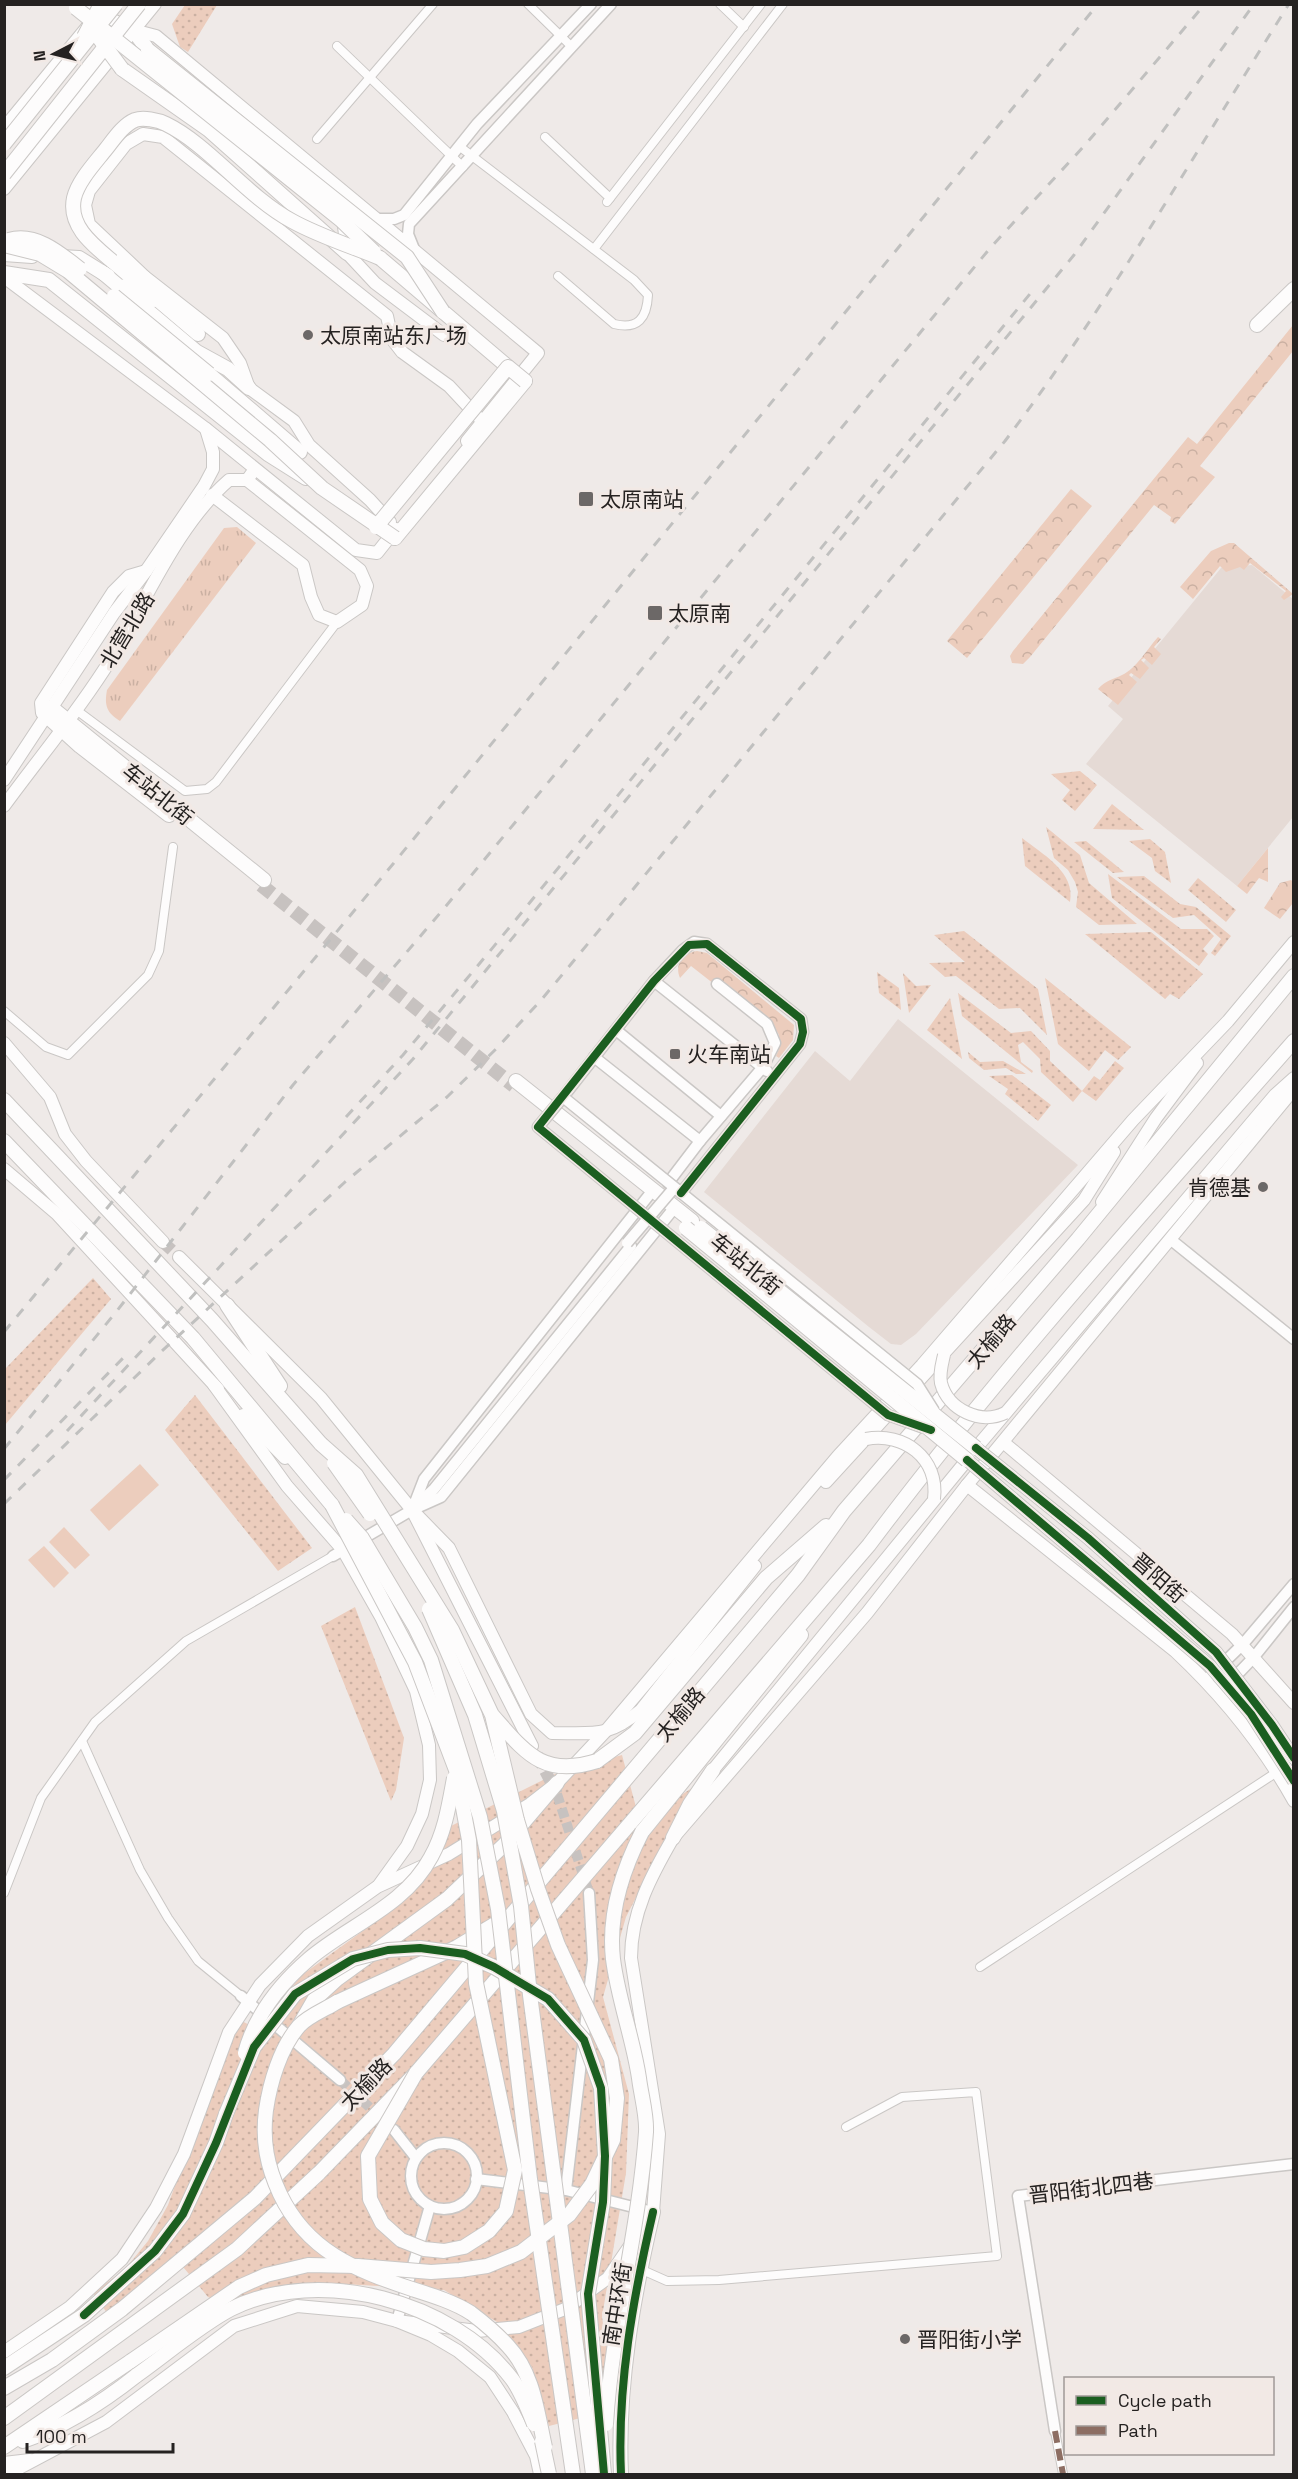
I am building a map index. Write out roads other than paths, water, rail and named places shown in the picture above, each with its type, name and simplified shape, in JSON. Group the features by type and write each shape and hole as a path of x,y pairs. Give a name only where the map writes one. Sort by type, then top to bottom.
{"main road":[{"path":"4,144 116,4"},
{"path":"4,174 140,4"},
{"path":"4,189 155,4"},
{"path":"77,6 102,7 133,30 148,50 407,257 443,312"},
{"path":"77,6 123,69 209,130 347,253 375,283 444,335"},
{"path":"4,275 49,280 268,454 395,538 525,381 380,258 341,220 77,6"},
{"path":"74,58 102,7"},
{"path":"4,128 102,7"},
{"path":"4,275 205,428 356,550 376,553 538,353 156,36 133,30"},
{"path":"198,334 154,300 80,231 73,214 74,197 88,172 120,131 135,120 151,119 164,122 251,192 292,221 380,258"},
{"path":"249,388 240,363 222,338 144,276 89,225 85,206 89,190 126,144 143,134 164,137 387,316 392,339 402,352 449,386 482,422"},
{"path":"339,188 347,253"},
{"path":"4,243 14,238 30,240 56,250 300,452"},
{"path":"4,243 40,254 68,270 270,440 322,488"},
{"path":"4,254 79,258 154,300"},
{"path":"102,272 197,351 228,369 249,388 294,421 309,445 370,500 396,529"},
{"path":"144,276 154,300"},
{"path":"1257,325 1293,289"},
{"path":"376,527 508,367"},
{"path":"209,375 249,388"},
{"name":"北营北路","path":"4,780 114,613 146,571 213,469 213,452 205,428"},
{"path":"212,495 303,565 311,597 319,615 337,622 362,605 367,586 360,570 247,480 255,469"},
{"name":"北营北路","path":"4,806 88,695 140,612 169,555 212,495 229,480 247,480"},
{"path":"49,712 42,713 41,703 113,592 129,576 146,571"},
{"path":"68,683 67,695 72,702 88,695"},
{"name":"车站北街","path":"49,712 67,720 262,883"},
{"path":"1078,1239 1156,1118 1228,1021 1293,942"},
{"name":"太榆路","path":"4,2388 52,2360 122,2310 255,2198 394,2054 798,1575 844,1511 1078,1239 1293,976"},
{"path":"549,2475 530,2377 509,2346 470,2313 433,2296 373,2276 336,2259 313,2241 288,2211 269,2171 263,2132 269,2092 279,2062 314,2000 337,1979 447,1899 505,1844 604,1733 838,1456 922,1365 1133,1120 1228,1021"},
{"name":"太榆路","path":"4,2418 237,2248 319,2173 416,2073 869,1545 923,1473 1054,1315 1293,1041"},
{"path":"4,1043 50,1097 65,1134 86,1161 163,1242"},
{"path":"8,2475 106,2422 234,2326 297,2306 363,2312 397,2321 477,2331 519,2327 565,2309 608,2278 653,2212 659,2134 631,1958 631,1934 650,1879 690,1804 713,1770 1005,1413 1275,1095 1293,1078"},
{"name":"车站北街","path":"515,1083 689,1224 908,1394 935,1425"},
{"path":"673,1838 867,1613 967,1485 1293,1089"},
{"path":"4,1100 212,1320 321,1444 356,1475 452,1630 492,1715 517,1820 538,1889 558,1945 611,2059 617,2098 613,2140 592,2184 569,2215 521,2252 487,2266 431,2272 358,2265 308,2265 266,2275 239,2287 4,2448"},
{"path":"179,1257 321,1398 412,1510 449,1548 531,1714 552,1733 604,1733 622,1726 641,1710 791,1520 1000,1295 1084,1200 1133,1120"},
{"path":"4,1141 194,1338 332,1505 415,1662 456,1770 469,1840 476,1983 515,2169 506,2211 489,2231 464,2247 444,2252 424,2249 401,2240 382,2223 370,2199 368,2156 416,2073"},
{"path":"4,1169 57,1214 214,1385 362,1538 416,1627 431,1660 480,1817 498,1909 530,2179 573,2475"},
{"path":"227,1305 376,1523 435,1618 475,1715 504,1811 521,1906 530,1995 600,2474"},
{"path":"944,1355 940,1371 942,1384 951,1401 976,1417 996,1418 1005,1413"},
{"path":"214,1385 338,1553 381,1617 416,1691 429,1745 430,1780 422,1814 407,1846 377,1887"},
{"path":"935,1425 976,1448"},
{"path":"935,1425 967,1460"},
{"path":"866,1439 882,1436 912,1446 924,1458 932,1472 936,1487 934,1499"},
{"path":"1003,1442 1243,1644 1293,1703"},
{"name":"晋阳街","path":"976,1448 1088,1538 1216,1652 1272,1725 1293,1758"},
{"name":"晋阳街","path":"967,1460 1210,1666 1251,1714 1293,1781"},
{"path":"967,1485 1175,1650 1206,1680 1277,1772 1293,1801"},
{"path":"412,1510 532,1746"},
{"path":"492,1715 533,1759 557,1766 582,1766 597,1761 635,1733 766,1578 844,1511"},
{"path":"600,2474 609,2371 636,2220 646,2129 637,2066 613,1959 614,1918 618,1890 627,1861 642,1832 778,1666 869,1545"},
{"path":"234,2096 250,2034 269,2002 309,1959 362,1924 405,1890 431,1859 444,1831 456,1770"},
{"path":"4,2352 70,2307 122,2259 156,2208 184,2154 229,2032 245,1998 308,1936 377,1887 449,1854 530,1804 557,1783"},
{"path":"299,2026 337,2002 457,1947 510,1915"},
{"path":"4,2368 84,2315 155,2251 183,2214 216,2143 254,2047 295,1994 352,1959 388,1950 420,1948 465,1954 494,1967 548,1999 584,2040 601,2088 605,2156 603,2202 588,2294 600,2474"},
{"name":"南中环街","path":"621,2475 624,2382 633,2296 653,2212"},
{"path":"4,2448 49,2432 119,2389 231,2309 279,2294 331,2290 369,2295 420,2310 452,2324 512,2379 545,2447"},
{"path":"397,2321 440,2340 490,2377 513,2412 536,2456 540,2475"},
{"path":"4,2463 40,2459"}],"street":[{"path":"317,139 433,4"},
{"path":"528,4 572,47"},
{"path":"378,219 393,219 404,215 459,146 591,4"},
{"path":"414,249 408,234 409,224 473,157 611,4"},
{"path":"720,4 744,27"},
{"path":"545,137 608,200 761,4"},
{"path":"594,249 783,4"},
{"path":"337,46 463,167"},
{"path":"459,146 634,280 648,295 647,310 636,324 625,327 614,324 558,276"},
{"path":"67,720 185,791 207,789 216,782 258,729 337,622"},
{"path":"4,1011 45,1047 68,1055 148,975 159,951 173,847"},
{"path":"4,1893 41,1798 94,1722 186,1641 412,1510 441,1497 669,1208 677,1187 774,1078 800,1044 803,1032 801,1019 707,944 689,945 654,981 538,1127 650,1220 888,1415 935,1425"},
{"path":"654,981 774,1078"},
{"path":"677,1187 675,1173 763,1067 775,1043 773,1033 767,1024 717,984"},
{"path":"616,1030 721,1116"},
{"path":"594,1057 700,1141"},
{"path":"566,1093 677,1187 908,1394 935,1425"},
{"path":"412,1510 424,1479 651,1193"},
{"path":"412,1510 434,1489 474,1436 650,1220 669,1208"},
{"path":"1170,1239 1293,1339"},
{"path":"1206,1680 1243,1644 1293,1584"},
{"path":"1219,1695 1254,1657 1293,1607"},
{"path":"82,1740 140,1870 168,1918 198,1960 340,2080"},
{"path":"980,1967 1277,1772"},
{"path":"566,2190 592,1959 589,1893"},
{"path":"640,2269 667,2281 719,2280 997,2256 976,2092 902,2097 846,2127"},
{"path":"394,2130 416,2158"},
{"path":"433,2144 454,2144 471,2158 476,2179 468,2198 460,2204 440,2209 421,2200 411,2179 416,2158 433,2144"},
{"name":"晋阳街北四巷","path":"1055,2431 1018,2196 1293,2164"},
{"path":"476,2179 566,2190 653,2212"},
{"path":"397,2321 430,2206"},
{"path":"1055,2431 1063,2475"}],"tunnel":[{"path":"261,885 514,1086"},
{"path":"163,1242 179,1257"},
{"path":"537,1755 557,1794"},
{"path":"557,1794 589,1893"},
{"path":"340,2080 381,2118"}],"railway":[{"path":"4,1332 393,864 1098,4"},
{"path":"4,1449 116,1312 293,1085 441,912 991,247 1085,145 1205,4"},
{"path":"67,1431 413,1059 1074,255 1254,4"},
{"path":"4,1504 162,1351 345,1182 447,1097 542,999 1005,441 1081,335 1152,226 1289,4"},
{"path":"346,1117 403,1055 490,951 1034,289"},
{"path":"4,1480 126,1355"}],"place":[{"name":"太原南站东广场","path":"308,335"},
{"name":"太原南站","path":"586,499"},
{"name":"太原南","path":"655,613"},
{"name":"火车南站","path":"675,1054"},
{"name":"肯德基","path":"1263,1187"},
{"name":"晋阳街小学","path":"905,2339"}]}
